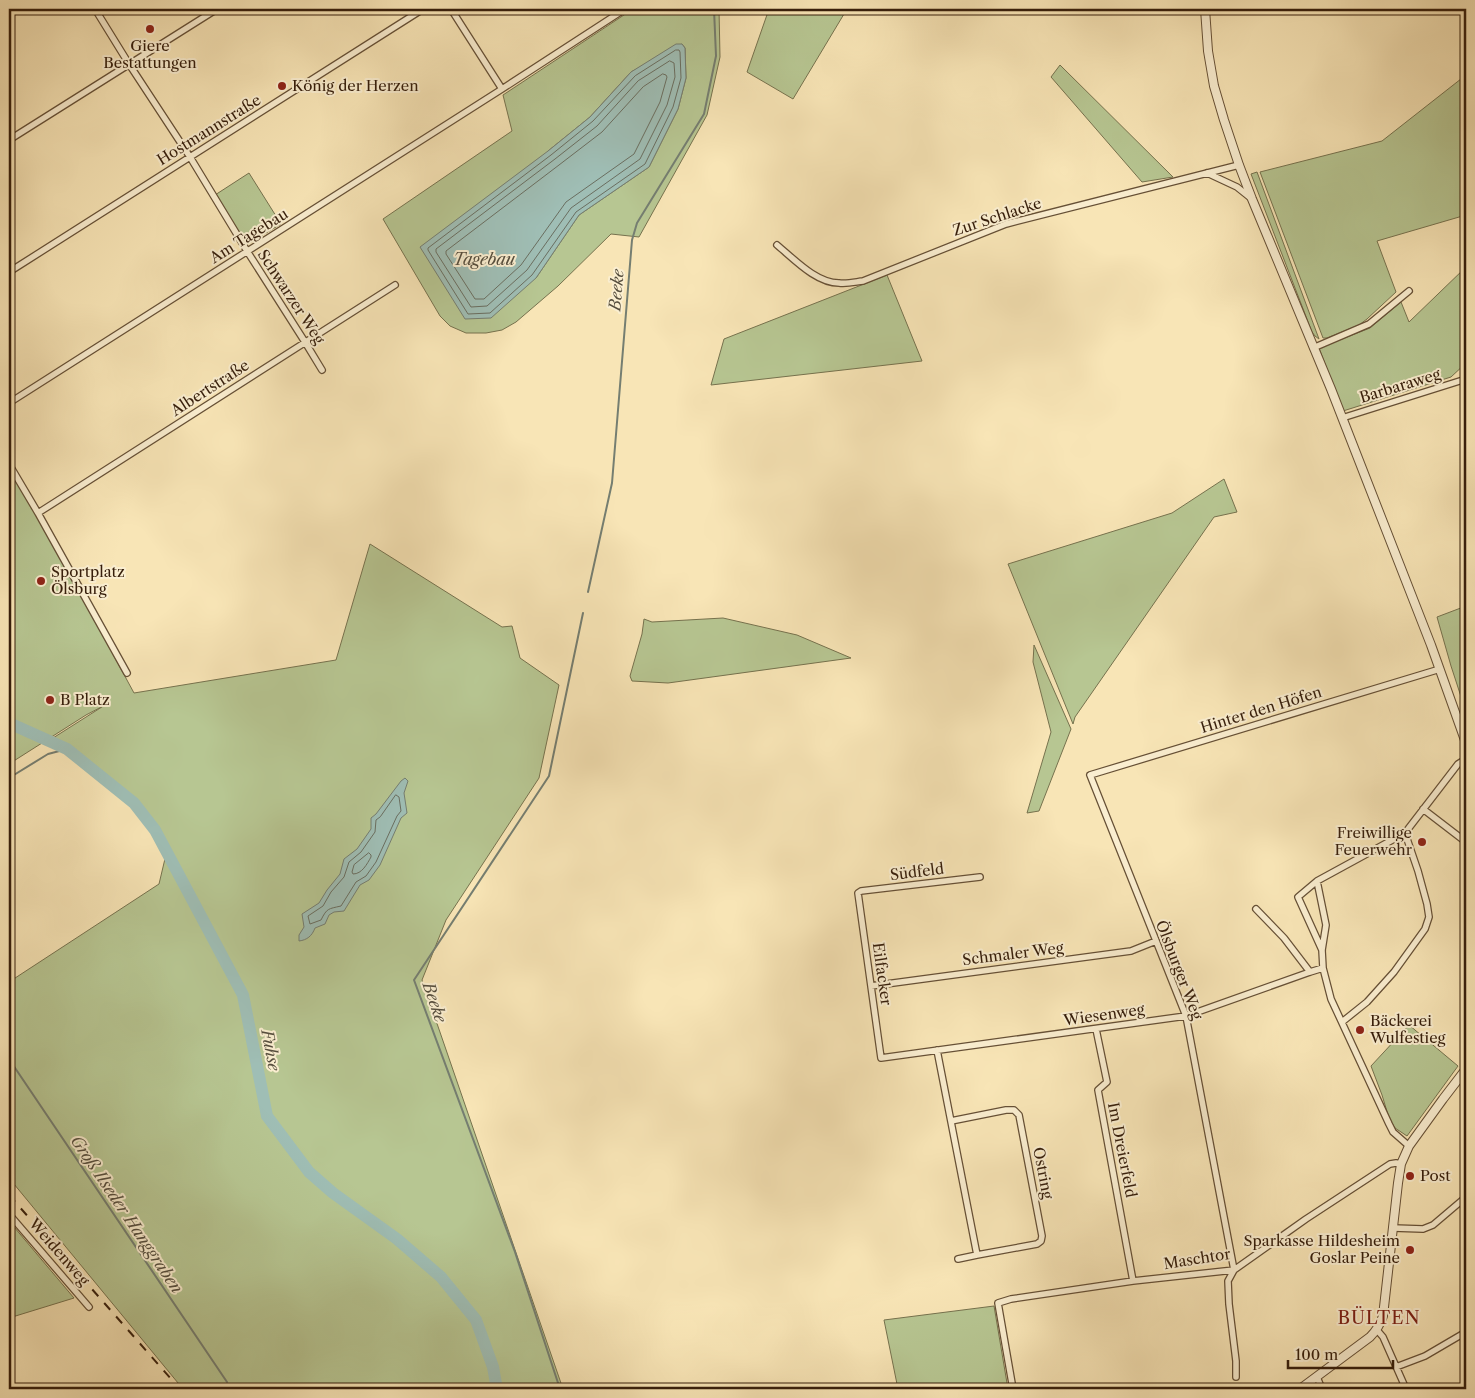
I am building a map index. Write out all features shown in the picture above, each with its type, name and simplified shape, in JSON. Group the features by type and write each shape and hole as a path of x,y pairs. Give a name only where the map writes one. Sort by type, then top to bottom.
{"street":[{"name":"Schwarzer Weg","path":"95,9 190,156 247,252 306,342 322,370"},
{"path":"9,140 217,9"},
{"name":"Hostmannstraße","path":"9,272 423,9"},
{"path":"451,9 502,89"},
{"name":"Am Tagebau","path":"9,403 625,9"},
{"path":"1206,9 1208,52 1214,86 1239,165 1432,645 1466,743"},
{"name":"Zur Schlacke","path":"777,245 807,271 823,279 838,284 863,281 1006,224 1239,165"},
{"path":"1207,173 1238,187 1252,199"},
{"name":"Albertstraße","path":"38,513 395,285"},
{"path":"1313,348 1370,324 1409,291"},
{"name":"Barbaraweg","path":"1342,418 1466,379"},
{"path":"9,464 127,674"},
{"name":"Hinter den Höfen","path":"1090,775 1440,669"},
{"path":"1322,950 1298,897 1317,881 1405,833 1458,764 1466,759"},
{"name":"Ölsburger Weg","path":"1090,775 1186,1016 1234,1270"},
{"path":"1422,809 1466,842"},
{"path":"1342,1022 1367,1002 1388,978 1425,929 1429,916 1428,904 1405,833"},
{"name":"Südfeld","path":"858,893 861,891 980,877"},
{"path":"1317,881 1326,925 1322,950 1323,968 1331,999 1389,1124 1394,1132 1409,1146"},
{"name":"Eilfacker","path":"858,893 881,1058"},
{"path":"1256,909 1284,938 1310,972"},
{"name":"Schmaler Weg","path":"870,986 1131,951 1156,941"},
{"name":"Wiesenweg","path":"881,1058 1186,1016 1323,968"},
{"name":"Im Dreierfeld","path":"1096,1028 1107,1082 1098,1090 1133,1281"},
{"path":"938,1050 977,1255"},
{"path":"1300,1389 1377,1330 1383,1316 1401,1164 1409,1146 1466,1069"},
{"name":"Ostring","path":"951,1121 1006,1110 1014,1110 1019,1115 1042,1236 1041,1241 1037,1244 958,1259"},
{"name":"Maschtor","path":"1013,1389 998,1303 1011,1299 1133,1281 1234,1270 1306,1219 1390,1164 1401,1164"},
{"path":"1393,1228 1423,1230 1434,1225 1466,1197"},
{"name":"Weidenweg","path":"9,1214 90,1307"},
{"path":"1234,1270 1228,1281 1236,1378"},
{"path":"1377,1330 1383,1337 1406,1389"},
{"path":"1396,1367 1425,1356 1466,1332"},
{"path":"1317,1376 1322,1389"}],"green space":[{"path":"633,9 719,9 720,57 707,115 639,237 611,234 558,286 516,322 502,330 486,333 466,333 450,326 440,316 383,219 512,131 503,95","holes":["682,44 685,48 686,78 678,109 649,167 579,215 536,278 548,151 590,117 631,72"]},
{"path":"769,9 847,9 793,99 747,72"},
{"path":"1060,65 1173,177 1142,182 1051,77"},
{"path":"1466,75 1466,215 1377,241 1396,292 1359,325 1323,338 1260,172 1382,141"},
{"path":"1257,172 1319,339 1312,332 1251,174"},
{"path":"249,173 281,224 246,245 215,195"},
{"path":"1466,267 1466,363 1451,377 1343,411 1319,348 1370,328 1401,302 1409,322"},
{"path":"887,275 922,361 711,385 724,339"},
{"path":"9,469 37,514 134,693 336,660 370,544 502,627 512,626 520,658 559,685 539,778 446,920 422,980 563,1389 183,1389 9,1178 9,982 159,884 168,846 158,827 137,801 70,746 53,738 105,705 9,764"},
{"path":"1224,479 1237,512 1214,517 1075,717 1073,724 1008,564 1172,513"},
{"path":"1466,606 1466,712 1437,617"},
{"path":"723,618 797,635 851,658 668,683 632,681 630,676 642,634 644,619 652,622"},
{"path":"1034,645 1071,729 1039,811 1027,813 1051,732 1033,662"},
{"path":"1409,1025 1458,1066 1407,1136 1395,1128 1389,1118 1371,1066"},
{"path":"9,1221 74,1298 9,1318"},
{"path":"994,1306 1008,1389 898,1389 884,1320"}],"water":[{"name":"Tagebau","path":"676,44 682,44 685,48 686,78 678,109 649,167 579,215 536,278 491,318 465,319 420,247 590,117 631,72"},
{"path":"405,778 408,781 404,793 407,813 401,818 380,865 369,880 360,885 344,911 334,912 329,915 325,924 315,928 307,939 299,941 299,935 304,927 302,914 319,903 340,874 344,859 357,849 371,829 371,818"}],"waterway":[{"name":"Beeke","path":"588,592 612,483 632,240 637,223 704,114 716,56 714,9"},
{"name":"Beeke","path":"560,1389 515,1252 414,980 549,776 583,613"},
{"name":"Fuhse","path":"9,723 67,749 134,803 155,830 243,995 267,1116 309,1172 333,1193 397,1239 441,1277 476,1320 493,1367 497,1389"},
{"path":"9,778 48,754 67,749"},
{"name":"Groß Ilseder Hanggraben","path":"9,1059 227,1382"}],"railway":[{"path":"9,1195 180,1389"}],"place":[{"name":"Giere Bestattungen","path":"150,29"},
{"name":"König der Herzen","path":"282,86"},
{"name":"Sportplatz Ölsburg","path":"41,581"},
{"name":"B Platz","path":"50,700"},
{"name":"Freiwillige Feuerwehr","path":"1422,842"},
{"name":"Bäckerei Wulfestieg","path":"1360,1030"},
{"name":"Post","path":"1410,1176"},
{"name":"Sparkasse Hildesheim Goslar Peine","path":"1410,1250"}],"district":[{"name":"BÜLTEN","path":"1379,1318"}]}
